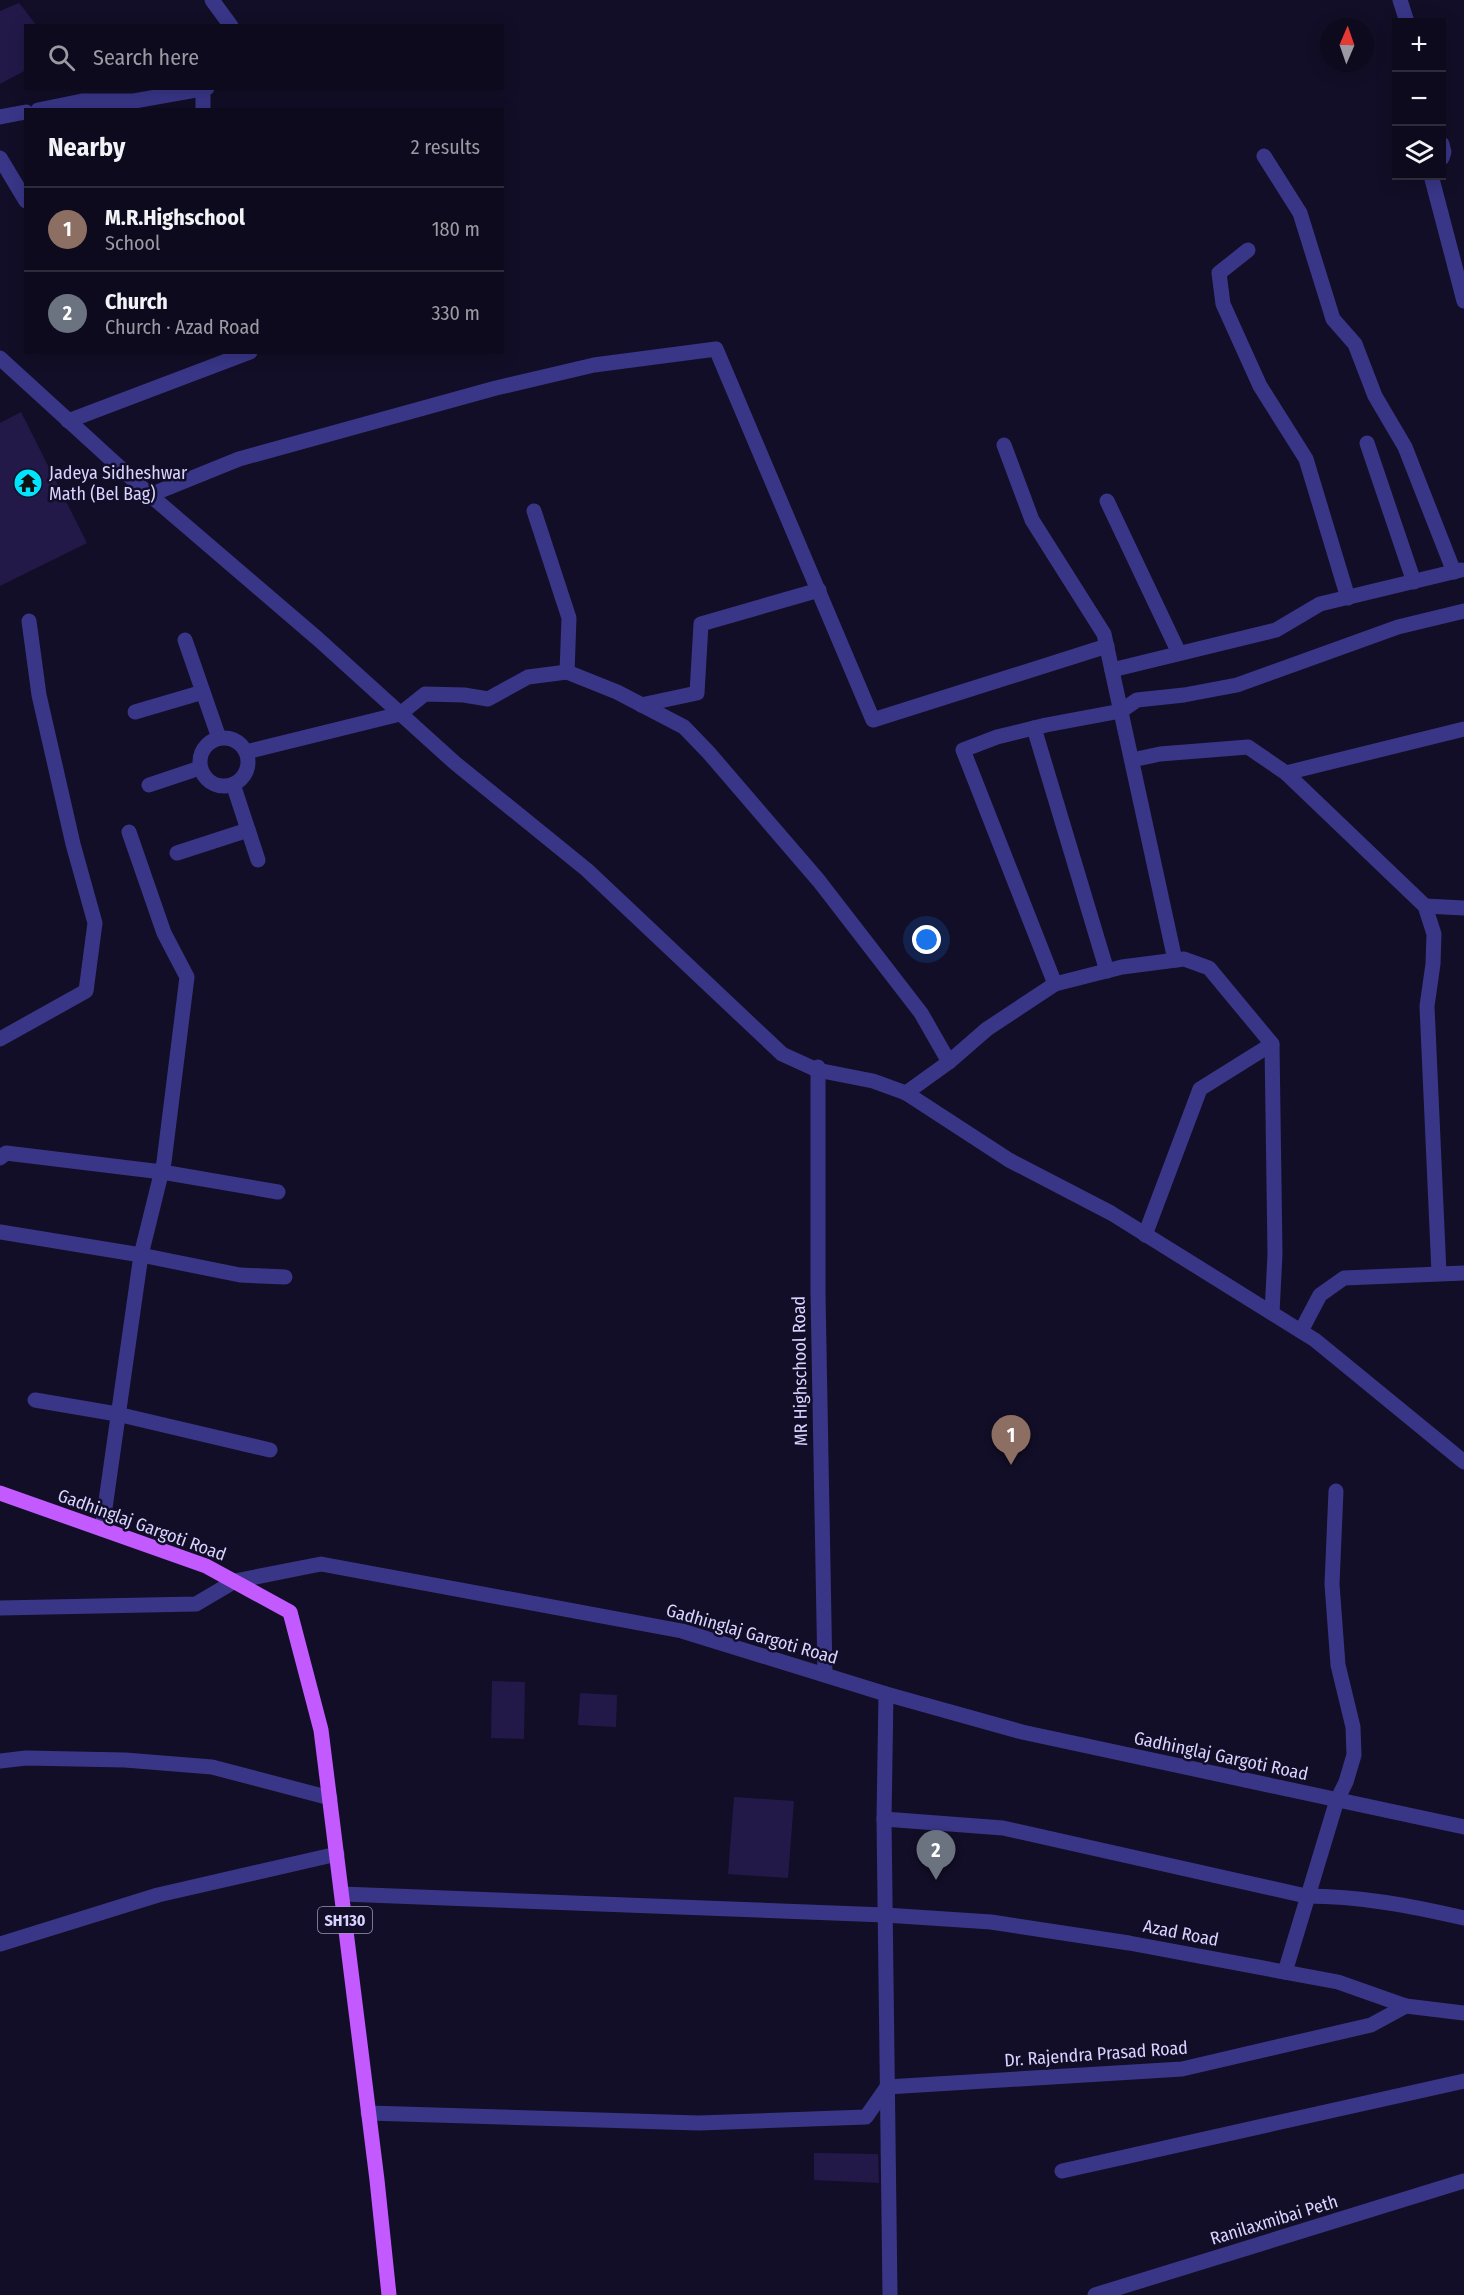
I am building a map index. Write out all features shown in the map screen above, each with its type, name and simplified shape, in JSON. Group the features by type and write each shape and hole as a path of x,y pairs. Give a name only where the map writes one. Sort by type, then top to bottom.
{"main road":[{"name":"Gadhinglaj Gargoti Road","path":"0,1494 206,1566 235,1581"},
{"name":"SH130","path":"235,1581 290,1612 321,1730 389,2295"}],"street":[{"path":"212,0 230,24"},
{"path":"1400,0 1406,18"},
{"path":"48,108 82,101 134,101 199,90"},
{"path":"203,108 205,90"},
{"path":"0,117 24,112"},
{"path":"1112,670 1276,630 1320,604 1459,571 1405,447 1375,396 1355,344 1332,320 1300,213 1264,156"},
{"path":"0,158 24,198"},
{"path":"1432,180 1464,301"},
{"path":"1248,250 1219,273 1223,304 1260,386 1306,459 1348,598"},
{"path":"150,495 239,459 496,388 594,365 716,350 873,720 1107,646"},
{"path":"68,421 233,355"},
{"path":"0,358 150,495 309,632 455,763 587,870 782,1054 817,1069 873,1082 906,1094 1009,1160 1111,1213 1315,1340 1464,1462"},
{"path":"1367,443 1414,582"},
{"path":"1004,446 1032,520 1104,634 1175,960"},
{"path":"1107,501 1179,653"},
{"path":"534,511 569,618 567,672"},
{"path":"641,705 697,693 701,624 819,591"},
{"path":"1055,984 963,750 997,737 1121,711 1137,700 1184,695 1237,685 1398,627 1464,611"},
{"path":"0,1039 86,991 95,923 73,844 39,695 29,621"},
{"path":"185,640 219,738"},
{"path":"246,753 400,714 425,694 464,694 488,699 528,677 567,672 617,692 684,727 709,753 819,881 921,1014 949,1062"},
{"path":"135,712 203,692"},
{"path":"1034,728 1107,971"},
{"path":"1286,773 1464,729"},
{"path":"219,738 235,741 246,753 248,760 244,774 233,784 217,785 204,776 200,768 200,760 206,746 219,738"},
{"path":"1132,760 1160,754 1248,747 1286,773 1425,906 1434,934 1433,964 1427,1006 1439,1274"},
{"path":"149,785 200,768"},
{"path":"233,784 258,860"},
{"path":"177,853 248,830"},
{"path":"102,1529 141,1255 162,1172 187,977 164,933 129,832"},
{"path":"1425,906 1464,908"},
{"path":"906,1094 949,1062 987,1029 1055,984 1107,971 1184,959 1209,968 1272,1044 1275,1254 1272,1313"},
{"path":"1145,1234 1200,1089 1272,1044"},
{"name":"MR Highschool Road","path":"817,1069 818,1294 825,1675"},
{"path":"0,1158 6,1153 162,1172 278,1192"},
{"path":"0,1232 141,1255 240,1275 285,1277"},
{"path":"1301,1331 1320,1295 1344,1278 1464,1273"},
{"path":"35,1400 117,1414 270,1450"},
{"path":"1285,1972 1337,1800 1354,1755 1353,1727 1338,1665 1332,1584 1336,1491"},
{"name":"Gadhinglaj Gargoti Road","path":"235,1581 321,1564 682,1631 886,1694 1022,1732 1464,1827"},
{"path":"0,1608 196,1604 235,1581"},
{"path":"886,1694 884,1819 890,2295"},
{"path":"0,1761 26,1758 125,1760 212,1767 330,1798"},
{"path":"884,1819 1003,1828 1308,1896 1332,1895 1409,1906 1464,1918"},
{"path":"0,1944 158,1895 337,1854"},
{"name":"Azad Road","path":"342,1894 991,1922 1129,1943 1338,1982 1406,2006 1464,2013"},
{"name":"Dr. Rajendra Prasad Road","path":"887,2087 1182,2069 1371,2025 1406,2006"},
{"path":"1062,2171 1464,2081"},
{"path":"368,2113 699,2123 866,2117 887,2087"},
{"name":"Ranilaxmibai Peth","path":"1095,2295 1464,2181"}],"building":[{"path":"19,3 35,24 24,24 24,71 0,84 0,11"},
{"name":"Jadeya Sidheshwar Math (Bel Bag)","path":"21,412 87,543 0,586 0,423"},
{"path":"492,1681 525,1682 524,1739 491,1738"},
{"path":"580,1693 617,1695 616,1727 578,1725"},
{"path":"734,1797 794,1801 788,1878 728,1874"},
{"path":"814,2153 878,2154 879,2183 814,2180"}],"place":[{"name":"Jadeya Sidheshwar Math (Bel Bag)","path":"28,483"},
{"name":"M.R.Highschool","path":"1011,1465"},
{"name":"Church","path":"936,1880"}]}
